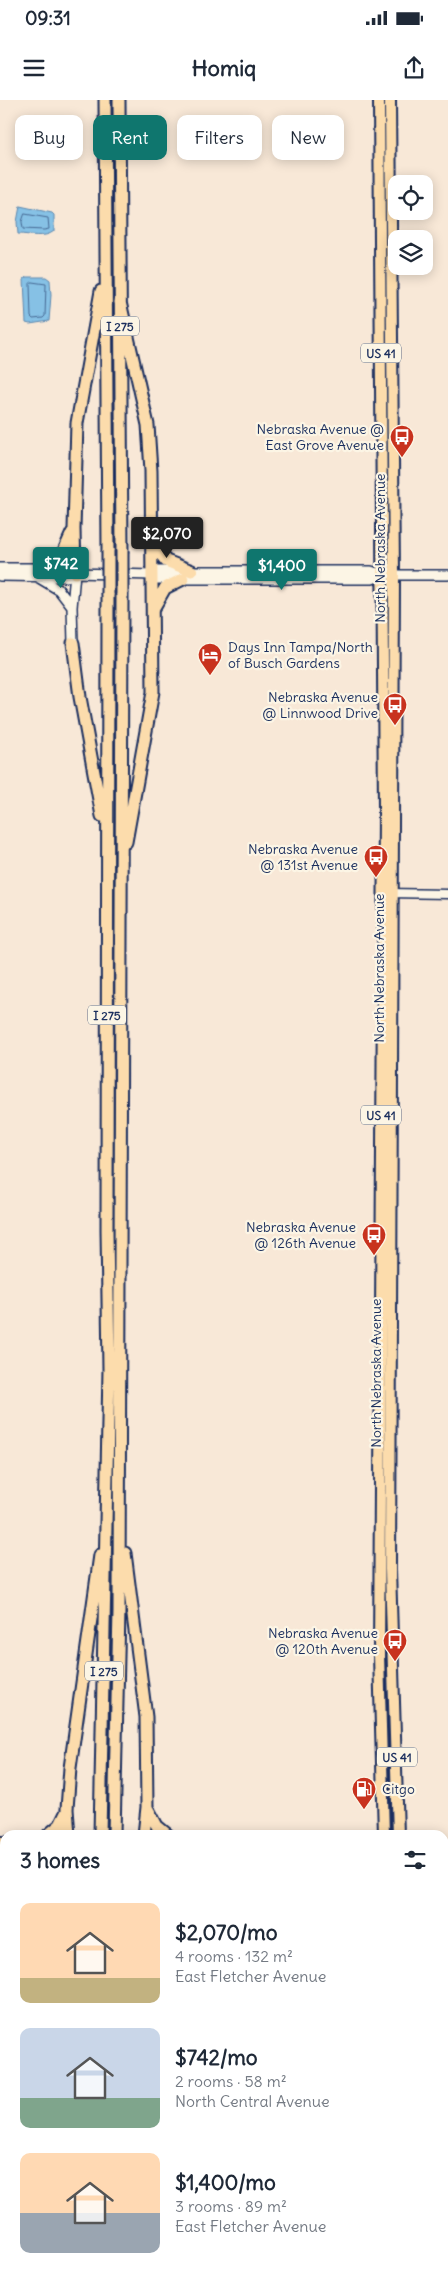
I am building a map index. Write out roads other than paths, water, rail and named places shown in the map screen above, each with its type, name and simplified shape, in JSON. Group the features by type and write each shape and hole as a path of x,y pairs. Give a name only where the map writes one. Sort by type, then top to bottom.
{"highway":[{"name":"I 275","path":"100,1830 109,1369 107,840 110,692 105,100"},
{"name":"I 275","path":"114,1830 120,1524 122,551 119,100"},
{"path":"75,573 74,529 78,417 106,265"},
{"path":"120,302 149,436 153,610 152,703 121,868"},
{"path":"41,572 62,553 74,529"},
{"path":"152,542 166,561 188,575 165,588 153,610"},
{"path":"73,643 80,697 107,840"},
{"path":"69,1830 70,1768 84,1659 106,1518"},
{"path":"120,1524 146,1712 147,1808 145,1830"},
{"path":"147,1808 157,1826 162,1830"},
{"path":"53,1830 62,1822 68,1809"}],"main road":[{"name":"North Nebraska Avenue","path":"379,100 382,372 389,575"},
{"name":"North Nebraska Avenue","path":"390,100 393,355 389,575 388,893 390,1569 398,1830"},
{"path":"379,114 390,114"},
{"path":"381,290 387,326 387,345 393,355"},
{"path":"382,372 387,376 389,413 392,424"},
{"path":"0,568 41,572 59,590 72,607"},
{"path":"0,576 41,572 54,568 75,573 152,575 157,571 188,575 371,570 389,575 448,575"},
{"path":"73,643 72,607 75,573"},
{"name":"North Nebraska Avenue","path":"384,1830 380,1663 388,893"},
{"path":"380,1830 384,1823"}],"street":[{"path":"388,893 448,894"}],"water":[{"path":"20,206 52,213 54,215 54,231 46,235 18,234 17,222"},
{"path":"27,277 46,277 50,280 49,321 26,323 24,279"}],"place":[{"name":"Nebraska Avenue @ East Grove Avenue","path":"402,458"},
{"name":"Days Inn Tampa/North of Busch Gardens","path":"210,676"},
{"name":"Nebraska Avenue @ Linnwood Drive","path":"395,726"},
{"name":"Nebraska Avenue @ 131st Avenue","path":"376,878"},
{"name":"Nebraska Avenue @ 126th Avenue","path":"374,1256"},
{"name":"Nebraska Avenue @ 120th Avenue","path":"395,1662"},
{"name":"Citgo","path":"364,1810"}]}
